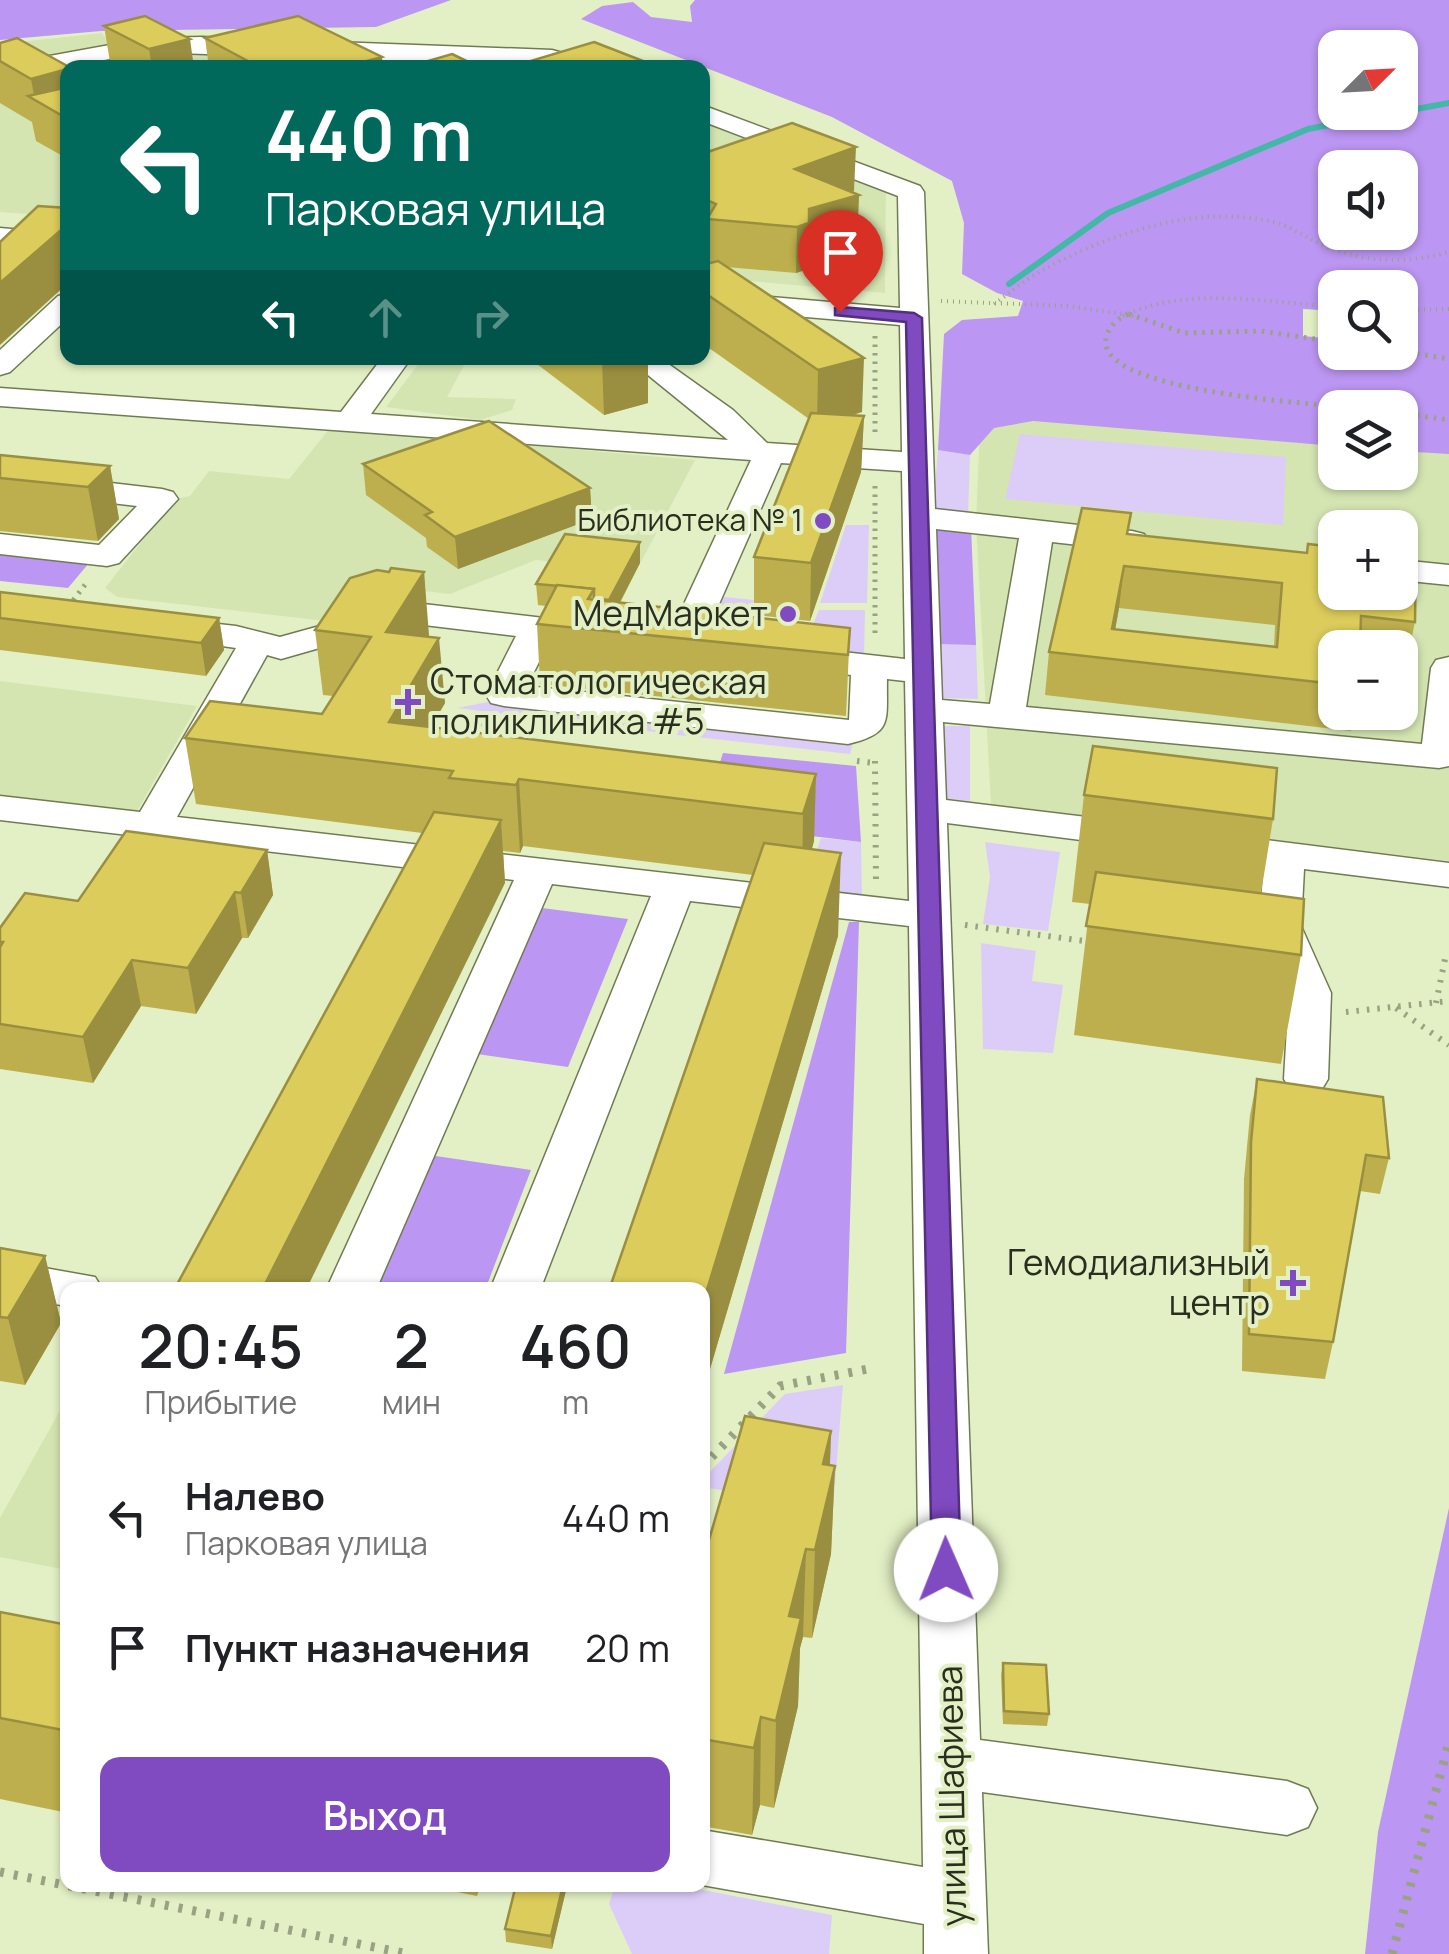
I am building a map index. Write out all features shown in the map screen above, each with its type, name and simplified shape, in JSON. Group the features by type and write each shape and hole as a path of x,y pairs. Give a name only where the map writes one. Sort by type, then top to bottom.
{"street":[{"path":"66,60 148,45 202,44 563,60"},
{"path":"0,72 60,61"},
{"name":"улица Шафиева","path":"710,115 910,192 896,462 919,517 956,1927"},
{"path":"0,236 60,241"},
{"path":"34,290 60,292"},
{"path":"710,299 901,310"},
{"path":"0,366 60,310"},
{"path":"351,420 392,365"},
{"path":"651,365 765,453"},
{"path":"0,397 896,462"},
{"path":"683,646 765,453"},
{"path":"0,480 162,500 106,556 0,544"},
{"path":"919,517 1156,544"},
{"path":"1006,716 1037,531"},
{"path":"1418,572 1449,575"},
{"path":"139,626 281,648 406,612 720,650"},
{"path":"538,628 504,696 848,733 866,726 872,666"},
{"path":"152,826 257,642"},
{"path":"758,654 872,666 924,690 1006,716 1439,757 1449,668"},
{"path":"0,808 929,918"},
{"path":"927,808 1449,875"},
{"path":"1285,854 1280,926 1289,954 1308,986 1306,1078"},
{"path":"354,1282 538,871"},
{"path":"518,1282 676,887"},
{"path":"0,1278 60,1287"},
{"path":"952,1762 1286,1808"},
{"path":"710,1859 956,1927"}],"path":[{"path":"993,305 1040,272 1093,249 1147,231 1210,218 1271,221 1334,250 1367,260 1425,260 1449,252"},
{"path":"1318,306 1182,300 1123,312 1108,327 1105,340 1108,353 1125,369 1158,380 1318,403"},
{"path":"872,666 896,462 901,310 1068,306 1123,312 1184,333 1261,331 1318,339"},
{"path":"1418,310 1449,309"},
{"path":"1418,355 1449,359"},
{"path":"1418,416 1449,420"},
{"path":"61,617 106,556"},
{"path":"458,740 486,721"},
{"path":"876,750 876,910"},
{"path":"929,918 1100,943"},
{"path":"1436,1003 1445,959"},
{"path":"1310,1016 1449,1002"},
{"path":"1395,1007 1449,1046"},
{"path":"710,1458 780,1386 868,1370"},
{"path":"1392,1954 1449,1742"},
{"path":"0,1872 60,1884"},
{"path":"100,1892 408,1954"}],"shaded area":[{"path":"0,0 451,0 376,27 101,31 0,40"},
{"path":"695,0 1449,0 1449,454 1418,452 1418,390 1318,390 1318,445 1033,421 994,428 970,455 938,450 944,334 962,320 1018,316 1023,301 997,293 962,274 964,223 952,181 832,117 710,69 710,60 686,60 581,19 602,6 633,2 651,17 692,22 690,6"},
{"path":"102,33 113,49 405,60 60,60 60,216 0,212 0,44"},
{"path":"710,113 886,188 885,293 710,278"},
{"path":"418,365 464,365 447,397 516,399 512,410 480,420 386,407"},
{"path":"981,399 1318,433 1318,490 1418,490 1418,443 1449,446 1449,861 991,806 976,523"},
{"path":"330,428 695,460 641,562 613,559 607,569 536,560 450,594 361,584 334,622 117,597 105,588 175,499 190,496 209,471 289,479"},
{"path":"1020,434 1286,457 1283,525 1005,499"},
{"path":"938,450 970,455 968,517 933,511"},
{"path":"931,524 971,527 976,645 934,644"},
{"path":"846,525 869,525 867,603 820,603"},
{"path":"0,554 89,563 68,588 0,581"},
{"path":"715,596 754,600 750,617 813,624 819,610 865,610 864,661 696,643"},
{"path":"934,644 976,645 978,699 940,698"},
{"path":"0,681 197,706 136,813 0,795"},
{"path":"493,701 659,721 655,732 457,708"},
{"path":"681,724 853,743 850,754 677,735"},
{"path":"942,726 970,726 970,801 944,798"},
{"path":"723,753 856,766 861,842 409,787 711,790"},
{"path":"821,838 861,842 862,896 804,889"},
{"path":"985,842 1060,852 1048,931 983,924 990,877"},
{"path":"542,908 628,919 568,1067 477,1054"},
{"path":"849,922 859,922 846,1353 724,1374"},
{"path":"981,943 1036,951 1032,981 1063,985 1053,1053 983,1049"},
{"path":"429,1155 531,1170 488,1282 374,1282"},
{"path":"843,1385 833,1509 710,1488 710,1472 785,1394"},
{"path":"60,1411 60,1569 0,1557 0,1518"},
{"path":"1449,1508 1449,1954 1365,1954 1378,1832"},
{"path":"710,1891 832,1915 829,1954 632,1954 609,1904 613,1892"}],"building":[{"path":"145,16 190,39 149,49 104,26"},
{"path":"298,16 382,57 246,60 205,38"},
{"path":"17,38 60,62 60,71 31,79 0,61 0,43"},
{"path":"594,42 640,60 534,60"},
{"path":"452,54 464,60 431,60"},
{"path":"60,89 60,114 28,96"},
{"path":"792,123 856,147 795,169 859,195 809,209 809,223 797,227 710,219 716,204 710,201 710,151"},
{"path":"38,206 60,207 60,231 0,283 0,242"},
{"path":"718,261 864,358 818,370 710,296 710,263"},
{"path":"811,413 864,416 811,563 754,557"},
{"path":"489,421 590,488 455,537 425,515 432,512 363,464"},
{"path":"0,455 110,466 88,487 0,478"},
{"path":"1082,508 1131,513 1127,534 1307,553 1308,544 1318,545 1318,610 1415,610 1415,622 1361,616 1361,630 1318,630 1318,682 1049,652","holes":["1124,566 1282,583 1277,647 1112,629"]},
{"path":"565,534 640,542 609,600 594,598 594,589 536,584"},
{"path":"391,568 424,572 386,632 439,638 389,722 816,774 803,814 519,779 516,785 449,778 453,771 185,738 210,701 322,714 371,637 315,630 350,578 377,570 389,572"},
{"path":"557,585 594,589 588,599 850,628 848,655 537,624"},
{"path":"0,592 219,618 201,643 0,618"},
{"path":"1093,746 1277,768 1273,819 1084,795"},
{"path":"434,812 501,820 266,1282 178,1282"},
{"path":"126,831 267,850 241,893 235,892 188,968 132,960 83,1037 0,1024 0,928 25,893 78,901"},
{"path":"764,843 841,853 709,1282 612,1282"},
{"path":"1096,872 1304,899 1301,955 1086,926"},
{"name":"Гемодиализный центр","path":"1257,1079 1383,1097 1389,1158 1366,1155 1333,1342 1249,1334 1251,1142"},
{"path":"0,1248 45,1256 8,1318 0,1317"},
{"path":"745,1416 831,1431 823,1464 835,1466 815,1550 806,1549 789,1616 801,1618 776,1721 761,1717 754,1748 710,1740 710,1536"},
{"path":"0,1612 60,1623 60,1729 0,1718"},
{"path":"1003,1663 1046,1665 1049,1714 1004,1711"},
{"path":"514,1892 561,1892 551,1936 505,1929"}],"waterway":[{"path":"1418,109 1449,103"},
{"path":"1009,284 1108,213 1318,127"}],"place":[{"name":"Библиотека № 1","path":"823,521"},
{"name":"МедМаркет","path":"788,614"},
{"name":"Стоматологическая поликлиника #5","path":"408,702"},
{"name":"Гемодиализный центр","path":"1293,1283"}],"route":[{"path":"840,312 914,318 946,1570"}]}
